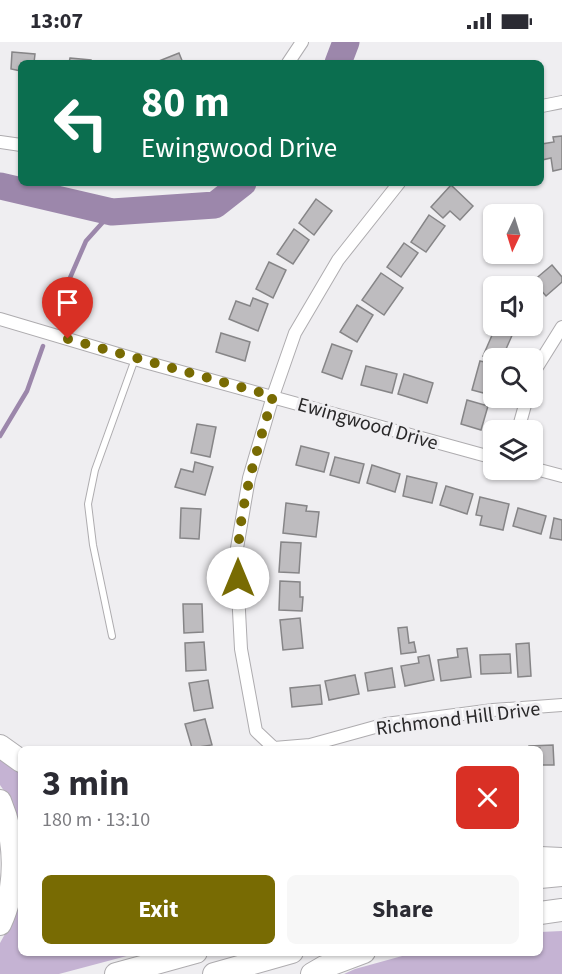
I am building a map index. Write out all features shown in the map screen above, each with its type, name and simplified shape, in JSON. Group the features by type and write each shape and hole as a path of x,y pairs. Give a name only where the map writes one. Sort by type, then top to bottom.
{"highway":[{"path":"0,746 18,759"},
{"path":"0,801 8,818 13,865 6,906 0,924"},
{"path":"543,858 562,859"},
{"path":"543,878 562,875"},
{"path":"543,904 562,902"},
{"path":"543,912 562,909"},
{"path":"116,974 181,956"},
{"path":"214,974 278,956"},
{"path":"312,974 353,956"}],"street":[{"path":"290,60 302,42"},
{"path":"544,106 562,102"},
{"path":"0,142 18,145"},
{"path":"273,396 295,333 338,260 397,186"},
{"name":"Ewingwood Drive","path":"0,320 483,455"},
{"path":"543,357 562,327"},
{"name":"Richmond Hill Drive","path":"272,746 256,731 241,649 237,554 249,478 273,396"},
{"path":"543,471 562,476"},
{"name":"Richmond Hill Drive","path":"298,746 310,745 386,724 493,710 562,705"}],"lane":[{"path":"112,636 93,545 88,504 95,470 135,359"}],"shaded area":[{"path":"0,757 18,769 18,835 9,798 0,785"},
{"path":"18,894 18,956 127,956 59,974 0,974 0,943"},
{"path":"562,931 562,974 344,974 402,956 543,956 543,932"}],"building":[{"path":"12,52 35,54 34,60 18,60 18,70 11,69"},
{"path":"179,53 182,60 162,60"},
{"path":"562,136 562,169 553,171 551,158 544,160 544,144 554,142 553,137"},
{"path":"450,186 473,206 460,220 450,211 443,218 431,207"},
{"path":"316,199 332,211 314,235 299,223"},
{"path":"429,215 445,226 426,252 411,242"},
{"path":"294,229 309,240 293,264 277,254"},
{"path":"404,243 418,253 401,277 387,267"},
{"path":"269,262 286,270 273,298 256,289"},
{"path":"552,265 562,277 562,282 546,296 543,293 543,276 539,276"},
{"path":"381,273 403,288 384,315 362,300"},
{"path":"253,298 268,304 258,331 229,319 236,301 250,306"},
{"path":"357,305 373,315 357,342 340,332"},
{"path":"221,333 250,342 245,361 216,352"},
{"path":"492,336 512,336 506,348 486,348"},
{"path":"332,344 352,351 342,379 322,372"},
{"path":"480,361 483,362 483,393 472,390"},
{"path":"366,366 397,374 392,393 361,385"},
{"path":"404,374 433,383 427,403 398,394"},
{"path":"467,400 487,408 481,430 461,424"},
{"path":"197,424 216,427 210,457 191,453"},
{"path":"301,446 329,453 324,472 296,465"},
{"path":"335,457 364,464 359,483 330,475"},
{"path":"195,462 213,467 205,495 175,487 181,469 193,472"},
{"path":"372,465 400,474 395,492 367,483"},
{"path":"407,476 437,483 432,503 403,496"},
{"path":"446,486 473,494 467,514 440,505"},
{"path":"480,497 509,504 503,530 480,525 482,516 476,515"},
{"path":"286,503 307,506 306,511 319,512 316,537 283,533"},
{"path":"181,508 201,509 199,539 180,538"},
{"path":"518,508 546,516 541,534 513,526"},
{"path":"554,518 562,520 562,540 550,538"},
{"path":"281,542 301,543 299,573 279,572"},
{"path":"280,581 300,582 300,597 303,597 302,611 279,610"},
{"path":"183,604 202,604 203,632 184,633"},
{"path":"300,618 303,648 283,650 280,620"},
{"path":"407,627 409,643 414,642 416,652 401,654 398,628"},
{"path":"204,642 206,670 186,671 185,643"},
{"path":"529,643 531,676 518,677 516,644"},
{"path":"467,648 471,677 441,681 438,660 458,657 457,649"},
{"path":"510,654 511,673 481,674 480,655"},
{"path":"429,655 434,680 405,686 401,666 419,663 418,657"},
{"path":"392,668 395,687 368,691 365,673"},
{"path":"355,675 359,694 329,700 325,681"},
{"path":"208,680 213,708 194,711 189,683"},
{"path":"320,685 322,704 292,707 290,688"},
{"path":"205,719 212,745 191,746 185,724"},
{"path":"553,745 554,765 543,765 543,746 529,746"}],"waterway":[{"path":"339,60 346,42"},
{"path":"0,186 112,212 215,205 239,186"},
{"path":"53,317 86,241 112,212"},
{"path":"0,436 27,391 43,346"}],"route":[{"path":"68,339 273,396 249,478 237,554 238,578"}]}
